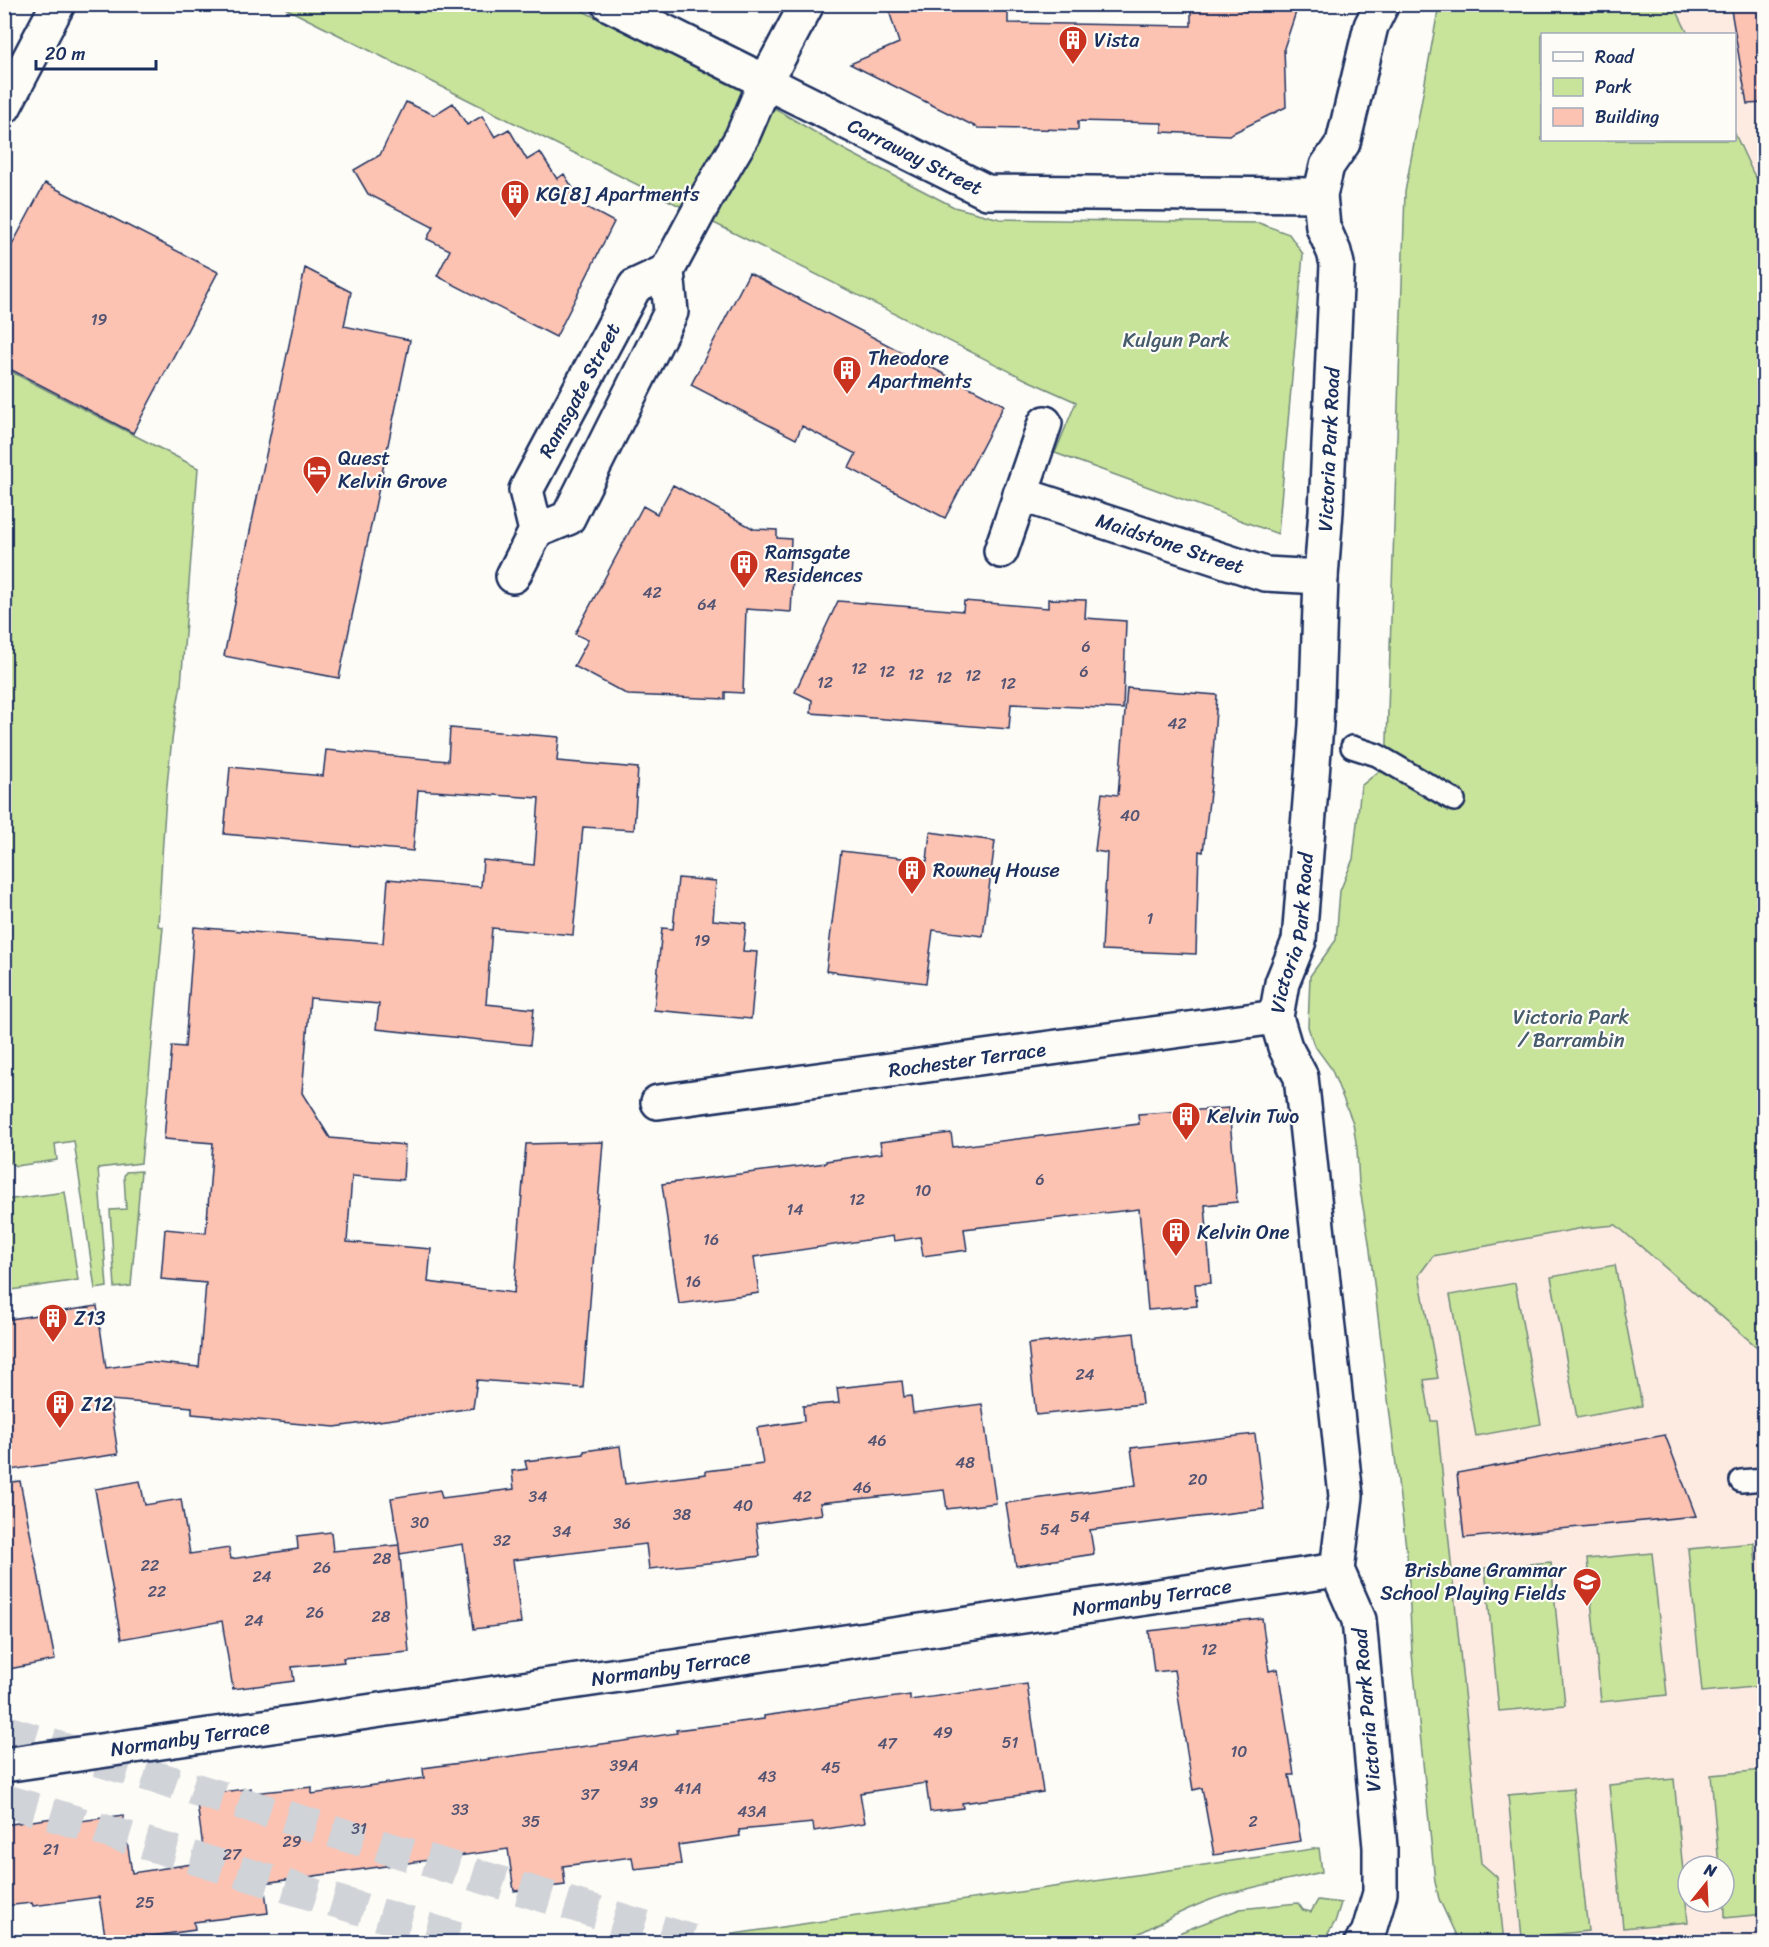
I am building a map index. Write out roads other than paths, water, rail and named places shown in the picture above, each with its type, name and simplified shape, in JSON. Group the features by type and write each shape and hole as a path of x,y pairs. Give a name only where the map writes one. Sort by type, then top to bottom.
{"street":[{"path":"4,107 58,4"},
{"name":"Carraway Street","path":"609,4 987,192 1320,195"},
{"path":"513,576 536,531 568,518 671,312 667,271 742,137 765,83 807,4"},
{"name":"Victoria Park Road","path":"1372,1940 1380,1893 1380,1847 1359,1620 1338,1570 1346,1496 1301,1077 1286,1047 1276,1017 1282,983 1299,941 1316,725 1337,264 1323,226 1320,195 1327,166 1343,143 1371,26 1382,4"},
{"name":"Ramsgate Street","path":"536,531 526,490 635,286 667,271"},
{"path":"1001,551 1045,423"},
{"name":"Maidstone Street","path":"1020,494 1265,574 1321,577"},
{"name":"Rochester Terrace","path":"658,1102 1276,1017"},
{"name":"Normanby Terrace","path":"4,1765 1338,1570"}],"lane":[{"path":"1352,747 1377,754 1454,800"},
{"path":"1741,1481 1764,1479"}],"tunnel":[{"path":"4,1731 695,1942"},
{"path":"4,1800 469,1942"}],"place":[{"name":"Vista","path":"1073,66"},
{"name":"KG[8] Apartments","path":"515,220"},
{"name":"Theodore Apartments","path":"847,396"},
{"name":"Quest Kelvin Grove","path":"317,496"},
{"name":"Ramsgate Residences","path":"744,590"},
{"name":"Rowney House","path":"912,896"},
{"name":"Kelvin Two","path":"1186,1142"},
{"name":"Kelvin One","path":"1176,1258"},
{"name":"Z13","path":"53,1344"},
{"name":"Z12","path":"60,1430"},
{"name":"Brisbane Grammar School Playing Fields","path":"1587,1608"}],"park label":[{"name":"Kulgun Park","path":"1176,340"},
{"name":"Victoria Park / Barrambin","path":"1571,1028"}]}
